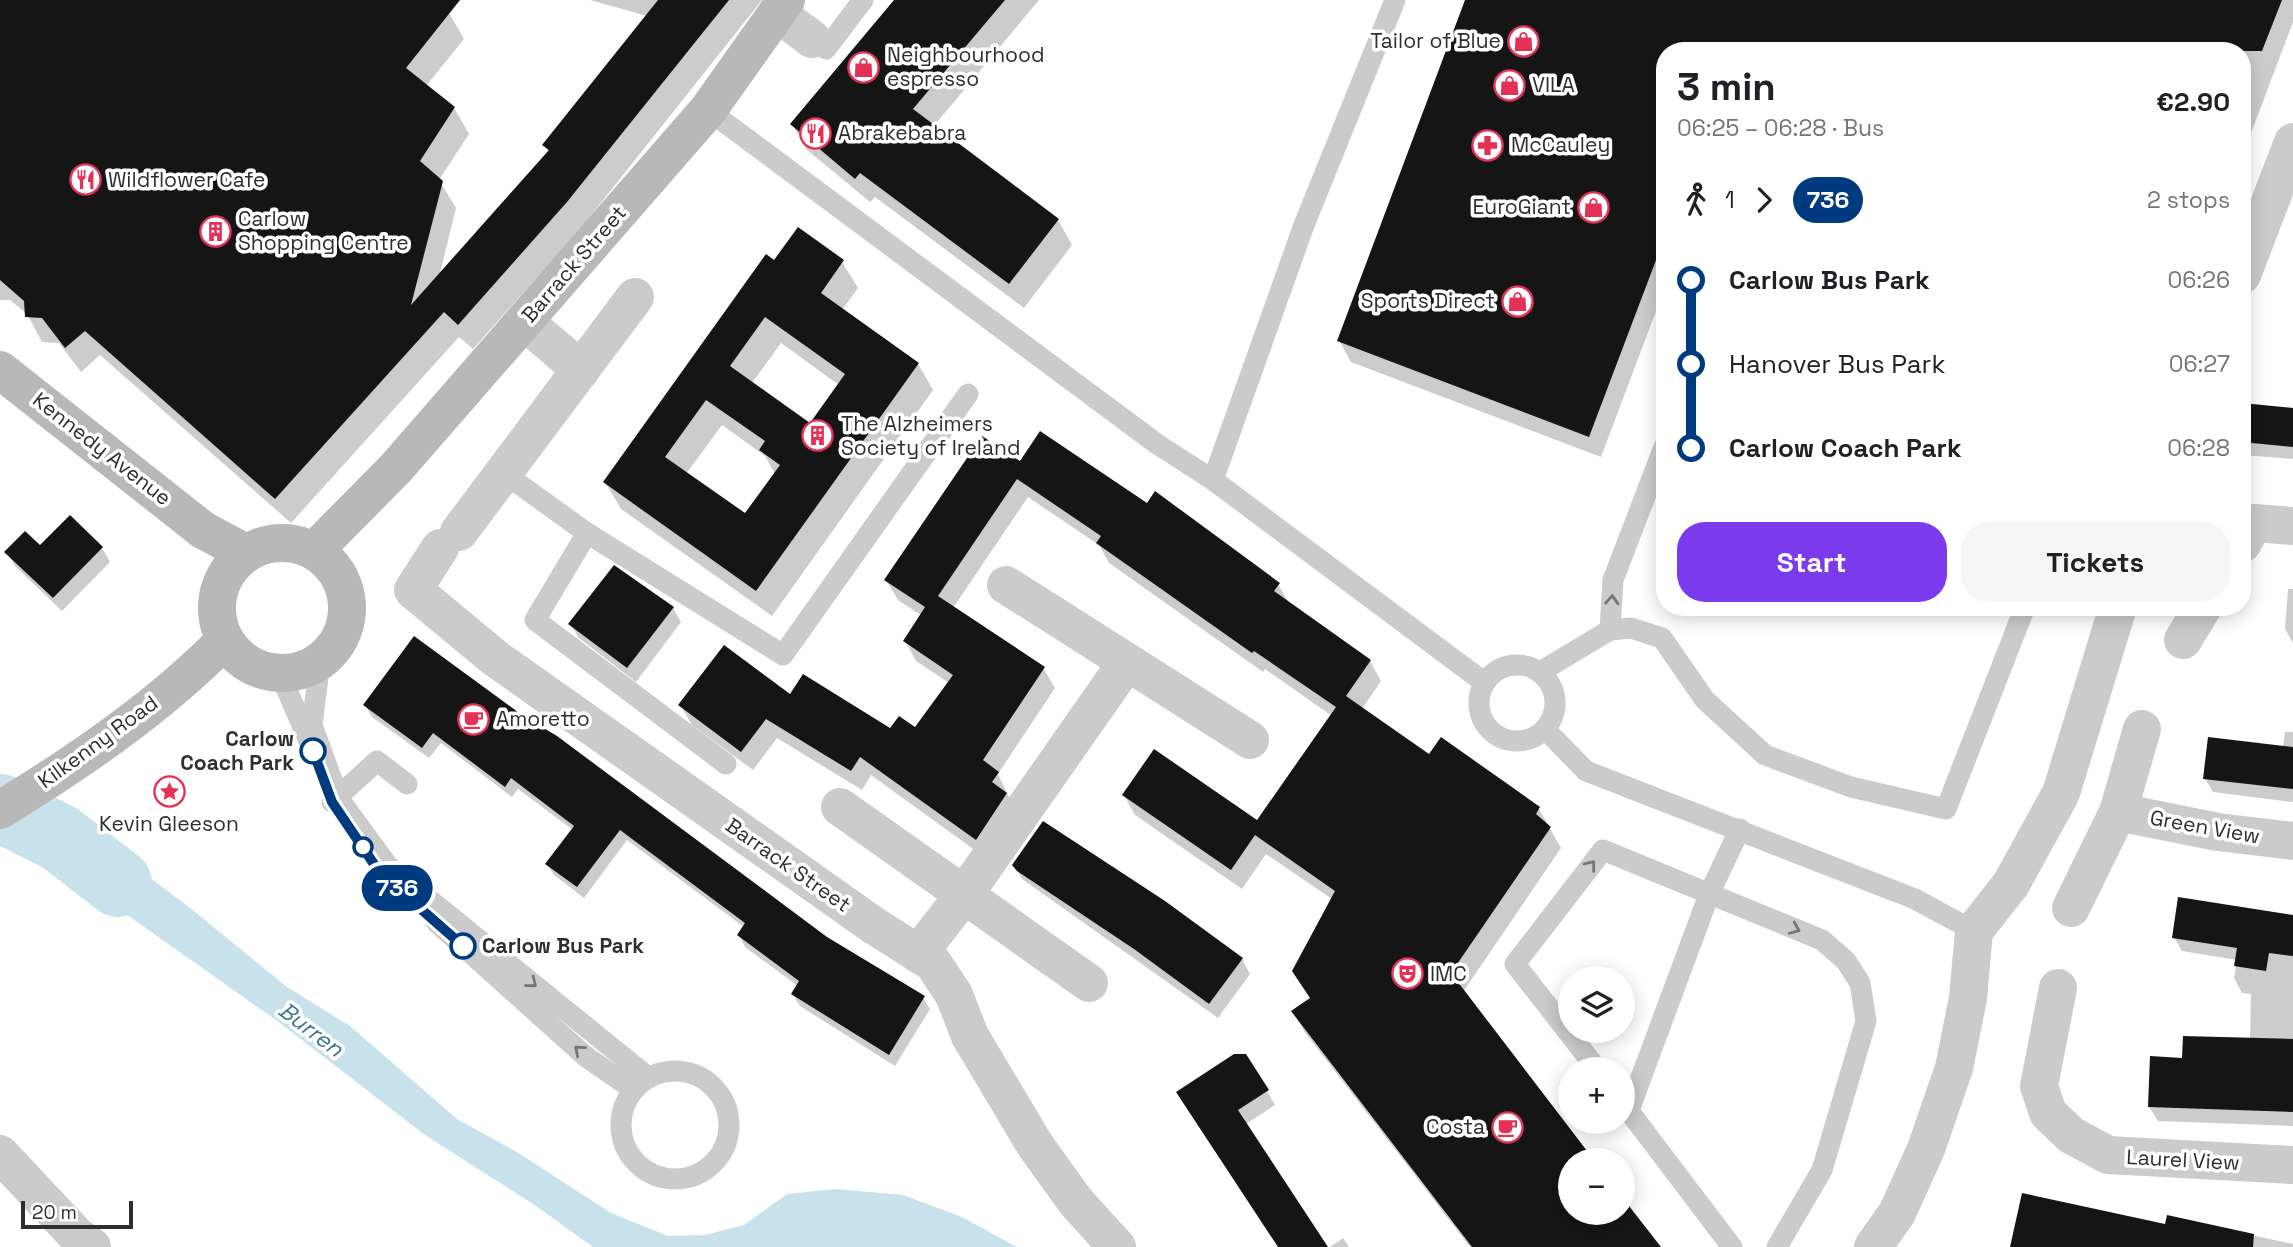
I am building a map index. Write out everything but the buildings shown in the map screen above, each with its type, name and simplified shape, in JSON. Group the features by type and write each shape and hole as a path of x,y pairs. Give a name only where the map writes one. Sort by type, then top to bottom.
{"main road":[{"name":"Barrack Street","path":"325,561 349,517 396,468 708,110 781,6"},
{"name":"Kennedy Avenue","path":"0,370 203,530 246,553"},
{"path":"203,530 221,584"},
{"path":"280,543 325,561 345,590 346,620 335,648 320,662 302,671 252,660 218,622 217,603 221,584 232,566 246,553 280,543"},
{"name":"Kilkenny Road","path":"0,810 65,770 194,672 252,660"}],"street":[{"path":"781,6 812,39"},
{"path":"2251,252 2293,142"},
{"path":"505,474 635,297"},
{"path":"524,321 581,370"},
{"name":"Barrack Street","path":"505,474 449,540 413,590 495,658 873,925 933,962 954,995 970,1036 1035,1145 1076,1202 1117,1247"},
{"path":"2251,528 2254,523 2293,526"},
{"path":"1006,585 1250,740"},
{"path":"1873,1247 1897,1213 1926,1149 1954,1068 1968,998 1974,931 2011,884 2061,793 2115,616"},
{"path":"2183,640 2198,616"},
{"path":"918,954 964,895 1127,662"},
{"name":"Green View","path":"2071,908 2118,812 2142,729"},
{"path":"840,807 1089,983"},
{"name":"Green View","path":"2118,812 2218,832 2293,841"},
{"name":"Laurel View","path":"2057,988 2039,1086 2048,1113 2071,1135 2108,1155 2293,1165"},
{"path":"0,1154 76,1235 93,1247"}],"lane":[{"path":"812,39 826,49 863,0"},
{"path":"1213,480 1304,225 1395,0"},
{"path":"708,110 1157,444 1213,480 1485,683"},
{"path":"505,474 587,533 783,655 968,394"},
{"path":"1610,630 1613,580 1656,468"},
{"path":"587,533 535,620 726,764"},
{"path":"1540,672 1610,630 1631,628 1662,638 1706,700 1765,755 1851,787 1946,809 2021,616"},
{"path":"252,660 380,873 585,1056 641,1084"},
{"path":"320,662 312,725 335,801"},
{"path":"1510,665 1525,665 1540,672 1554,693 1555,706 1545,729 1534,737 1520,740 1507,739 1494,733 1480,710 1480,696 1485,683 1495,672 1510,665"},
{"path":"1545,729 1586,771 1915,899 1974,931"},
{"path":"335,801 377,761 407,784"},
{"path":"1635,1081 1710,892 1740,829"},
{"path":"1588,1057 1514,964 1603,850 1822,940 1846,961 1860,983 1866,1021 1822,1170 1777,1247"},
{"path":"666,1072 685,1072 703,1079 717,1091 726,1108 729,1126 726,1145 716,1161 701,1173 684,1179 665,1178 647,1172 633,1160 624,1143 621,1125 624,1106 641,1084 666,1072"},
{"path":"1635,1119 1732,1247"}],"water":[{"path":"65,814 189,907 287,987 350,1026 457,1119 517,1152 611,1213 668,1236 705,1235 744,1225 787,1194 835,1189 903,1195 962,1217 1017,1247 593,1247 533,1204 425,1135 276,1020 89,888 69,866 33,852 18,841"}],"waterway":[{"name":"Burren","path":"0,808 60,838 118,883"}],"bus line":[{"name":"736","path":"313,751 332,802 380,873 463,946"}],"place":[{"name":"Tailor of Blue","path":"1524,41"},
{"name":"Neighbourhood espresso","path":"864,67"},
{"name":"VILA","path":"1509,85"},
{"name":"Abrakebabra","path":"815,133"},
{"name":"McCauley","path":"1488,145"},
{"name":"Wildflower Cafe","path":"85,180"},
{"name":"EuroGiant","path":"1594,207"},
{"name":"Carlow Shopping Centre","path":"215,231"},
{"name":"Sports Direct","path":"1518,301"},
{"name":"The Alzheimers Society of Ireland","path":"818,436"},
{"name":"Amoretto","path":"473,719"},
{"name":"Carlow Coach Park","path":"313,751"},
{"name":"Kevin Gleeson","path":"169,792"},
{"name":"Carlow Bus Park","path":"463,946"},
{"name":"IMC","path":"1407,974"},
{"name":"Costa","path":"1508,1127"}]}
